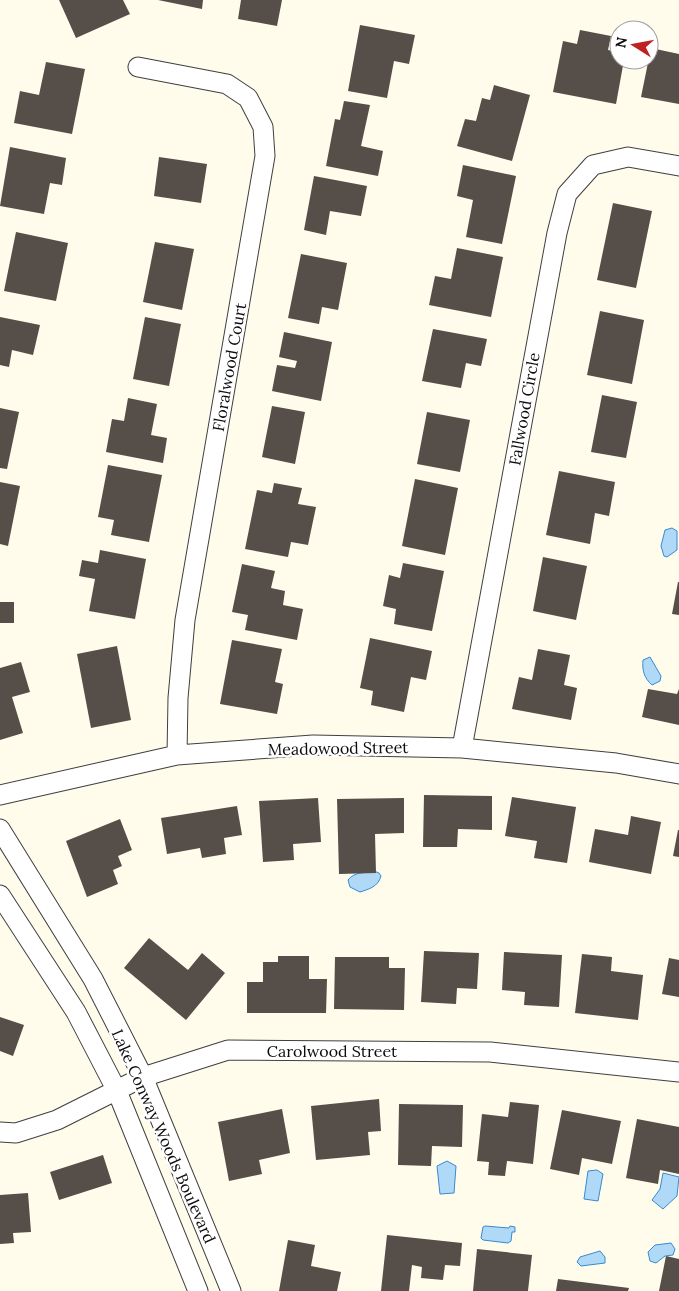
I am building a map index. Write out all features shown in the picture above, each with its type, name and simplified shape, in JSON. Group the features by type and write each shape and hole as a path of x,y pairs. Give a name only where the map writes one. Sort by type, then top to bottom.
{"street":[{"name":"Floralwood Court","path":"138,67 227,84 248,98 263,127 265,156 185,620 178,698 177,755"},
{"name":"Fallwood Circle","path":"462,748 555,243 567,194 593,165 628,156 679,166"},
{"name":"Meadowood Street","path":"0,795 177,755 313,746 462,748 616,763 679,774"},
{"name":"Lake Conway Woods Boulevard","path":"0,829 93,979 142,1078 231,1291"},
{"name":"Lake Conway Woods Boulevard","path":"0,895 76,1012 117,1091 198,1291"},
{"name":"Carolwood Street","path":"0,1132 16,1133 57,1120 142,1078 228,1050 490,1052 679,1072"}],"water":[{"path":"672,528 677,531 677,550 667,557 664,556 661,546 665,530"},
{"path":"650,657 661,676 660,681 652,685 645,677 643,667 643,660"},
{"path":"374,871 381,876 378,883 373,887 360,892 350,887 348,880 353,876 359,873"},
{"path":"447,1161 456,1166 454,1193 440,1194 437,1166"},
{"path":"597,1170 603,1174 598,1201 584,1199 588,1171"},
{"path":"663,1173 679,1177 677,1196 663,1209 652,1200 660,1189"},
{"path":"483,1227 515,1227 515,1232 512,1232 511,1241 508,1243 483,1240 481,1238"},
{"path":"671,1243 675,1249 673,1255 665,1256 656,1263 650,1261 648,1252 655,1245"},
{"path":"600,1251 605,1257 605,1263 581,1266 577,1262 580,1257"}],"building":[{"path":"59,0 123,0 130,14 76,38"},
{"path":"158,0 203,0 202,9"},
{"path":"241,0 282,0 277,26 238,19"},
{"path":"360,25 415,35 409,64 394,61 387,98 348,91"},
{"path":"580,30 609,36 609,70 622,70 616,104 553,92 563,41 577,44"},
{"path":"659,50 679,54 679,104 641,97 647,70 659,70"},
{"path":"46,62 85,69 72,134 14,123 20,91 39,95"},
{"path":"494,85 530,95 512,161 457,146 465,119 476,121 482,98 490,100"},
{"path":"344,101 370,105 361,146 383,151 378,176 326,166 335,119 340,120"},
{"path":"10,147 66,158 62,185 50,183 44,214 0,206"},
{"path":"159,157 207,164 201,203 154,196"},
{"path":"463,165 516,176 502,244 466,237 473,200 457,196"},
{"path":"314,176 367,186 361,216 330,211 326,235 304,230"},
{"path":"613,203 652,211 636,288 597,280"},
{"path":"16,232 68,243 56,301 4,291"},
{"path":"155,242 194,249 182,310 143,302"},
{"path":"457,248 503,257 491,317 429,305 435,276 451,279"},
{"path":"301,254 347,263 338,310 322,307 319,324 288,318"},
{"path":"600,311 644,320 632,384 587,375"},
{"path":"0,317 40,325 33,355 12,350 9,367 0,365"},
{"path":"145,317 181,324 169,386 133,379"},
{"path":"433,329 487,339 481,366 466,363 461,388 422,381"},
{"path":"284,332 332,342 321,401 272,391 277,365 295,368 297,361 279,357"},
{"path":"602,395 637,402 626,458 591,452"},
{"path":"128,398 157,404 151,435 167,438 163,463 106,452 112,419 124,421"},
{"path":"272,406 305,412 295,464 262,457"},
{"path":"0,408 19,412 7,469 0,468"},
{"path":"427,412 470,420 460,472 417,464"},
{"path":"108,465 162,475 149,542 111,535 114,520 98,517"},
{"path":"559,471 615,482 609,516 595,513 590,544 546,535"},
{"path":"415,479 458,488 445,555 402,546"},
{"path":"0,482 20,486 8,546 0,544"},
{"path":"274,483 302,488 298,504 316,507 308,545 291,542 288,557 245,549 257,490 272,493"},
{"path":"100,550 146,559 135,619 89,611 95,579 79,576 82,560 98,563"},
{"path":"543,557 587,566 576,620 533,611"},
{"path":"403,563 444,571 432,631 394,624 396,609 383,606 389,575 400,578"},
{"path":"242,564 275,571 271,588 285,591 283,605 303,609 297,640 245,630 248,615 232,612"},
{"path":"679,582 679,615 672,614"},
{"path":"0,602 14,602 14,623 0,623"},
{"path":"370,638 432,651 426,680 411,677 404,712 371,705 373,691 360,688"},
{"path":"232,640 282,649 275,682 283,684 277,714 220,704"},
{"path":"117,646 131,720 91,728 77,654"},
{"path":"538,649 570,655 564,685 577,688 571,720 512,709 519,677 532,680"},
{"path":"21,662 30,692 12,697 23,733 0,740 0,668"},
{"path":"648,689 677,694 679,689 679,725 642,717"},
{"path":"424,795 492,796 492,830 458,829 457,847 423,847"},
{"path":"512,797 576,807 567,863 534,858 537,841 505,836"},
{"path":"318,798 321,842 293,844 294,860 263,862 259,801"},
{"path":"404,798 404,833 375,834 376,873 339,874 337,799"},
{"path":"237,806 242,835 224,838 226,854 202,858 200,848 167,854 161,818"},
{"path":"631,816 661,822 651,874 589,862 595,829 628,835"},
{"path":"120,819 132,850 118,856 122,866 113,870 118,884 87,897 66,841"},
{"path":"679,830 679,857 673,856"},
{"path":"149,938 188,970 202,953 225,973 186,1020 124,968"},
{"path":"424,951 479,953 477,989 457,988 456,1004 421,1002"},
{"path":"504,952 562,955 559,1007 524,1005 525,992 502,990"},
{"path":"582,954 612,957 611,971 643,975 638,1020 575,1013"},
{"path":"278,956 309,956 309,979 327,979 326,1013 247,1013 247,982 263,982 263,962 278,962"},
{"path":"335,957 389,957 389,968 405,968 404,1010 334,1009"},
{"path":"669,958 679,960 679,997 662,994"},
{"path":"0,1017 24,1025 13,1056 0,1051"},
{"path":"379,1099 381,1131 368,1132 370,1155 316,1160 311,1106"},
{"path":"510,1102 539,1105 533,1164 507,1161 505,1176 488,1175 489,1162 477,1161 482,1114 508,1117"},
{"path":"399,1104 463,1105 462,1147 432,1146 431,1166 398,1165"},
{"path":"282,1109 290,1153 259,1160 262,1174 229,1181 218,1122"},
{"path":"562,1110 621,1121 612,1164 582,1158 579,1175 550,1169"},
{"path":"637,1119 679,1127 679,1174 660,1170 658,1184 626,1178"},
{"path":"103,1155 112,1183 59,1200 50,1172"},
{"path":"28,1193 31,1232 13,1233 14,1243 0,1244 0,1195"},
{"path":"387,1235 462,1243 460,1266 445,1265 443,1280 421,1278 422,1267 412,1265 409,1291 381,1291"},
{"path":"288,1240 315,1245 311,1266 341,1272 337,1291 279,1291"},
{"path":"477,1249 532,1255 528,1291 473,1291"},
{"path":"666,1256 679,1259 679,1291 659,1291"},
{"path":"558,1279 629,1288 628,1291 556,1291"}]}
